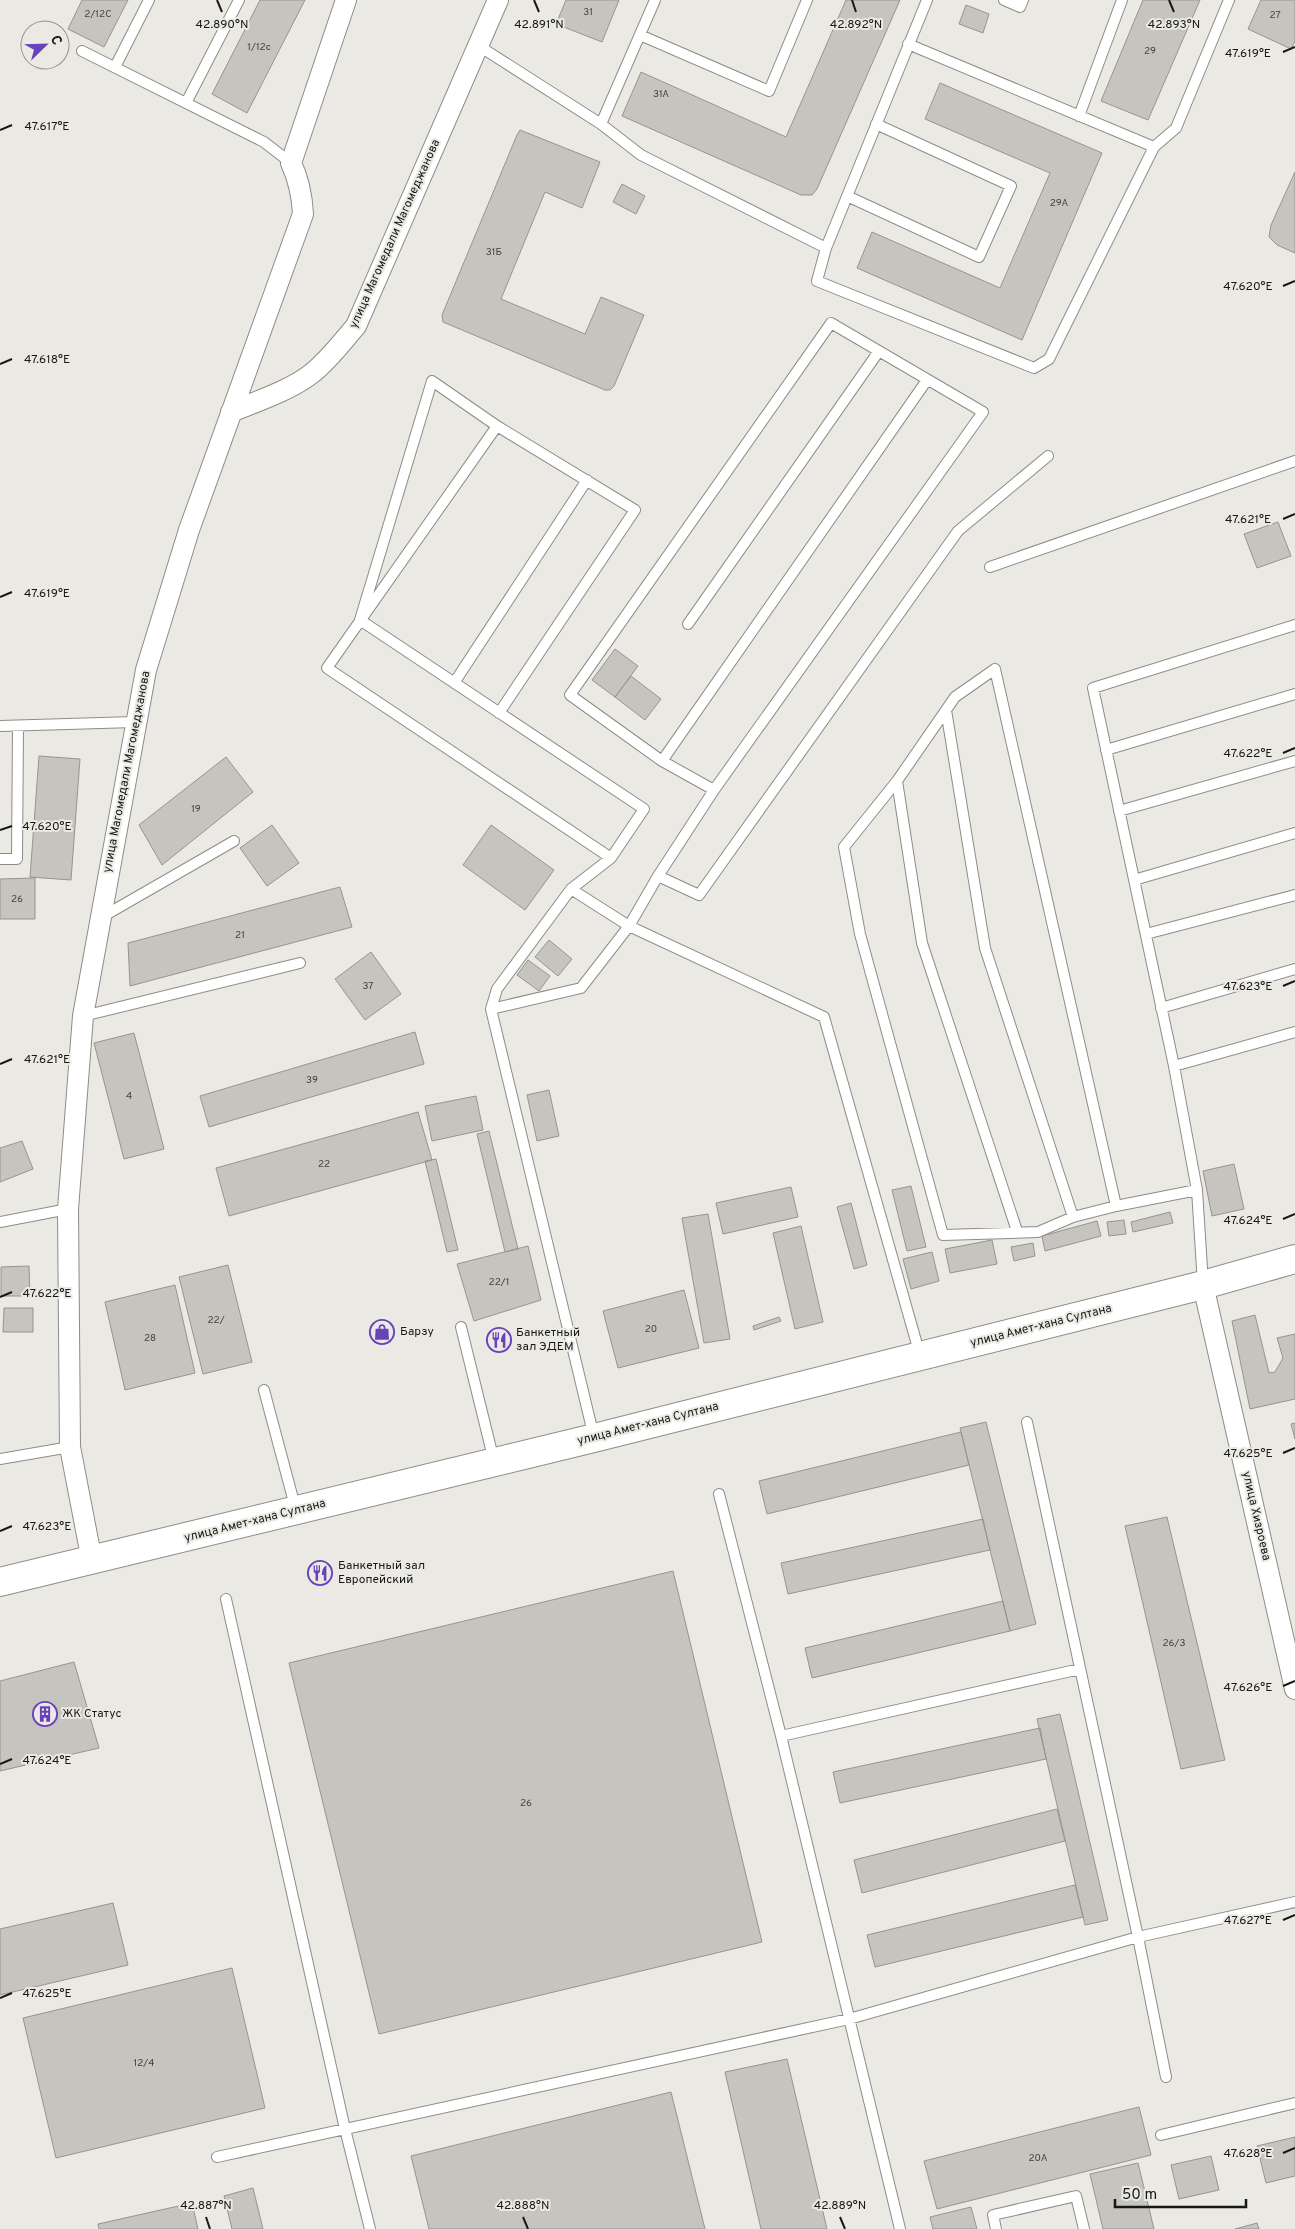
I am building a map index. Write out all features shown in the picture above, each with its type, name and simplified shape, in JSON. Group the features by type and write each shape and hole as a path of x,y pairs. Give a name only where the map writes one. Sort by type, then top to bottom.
{"main road":[{"name":"улица Амет-хана Султана","path":"0,1582 594,1438 1203,1285 1295,1260"}],"street":[{"path":"231,412 303,214 302,193 291,163 346,0"},
{"name":"улица Магомедали Магомеджановa","path":"92,1561 70,1447 68,1209 83,1016 135,722 146,670 190,530 231,412 272,395 311,375 356,326 498,0"},
{"name":"улица Хизроева","path":"1203,1285 1295,1689"}],"lane":[{"path":"115,67 149,0"},
{"path":"186,103 239,0"},
{"path":"601,124 655,0"},
{"path":"640,35 769,91 807,0"},
{"path":"926,0 826,248 817,282 1034,368 1050,359 1154,148 1176,128 1229,0"},
{"path":"1004,0 1020,7 1023,0"},
{"path":"1079,116 1122,0"},
{"path":"908,44 1154,148"},
{"path":"479,46 601,124 641,155 826,248"},
{"path":"82,51 264,142 291,163"},
{"path":"847,196 979,257 1011,186 876,124"},
{"path":"491,1009 581,988 630,926 658,876 714,790 983,412 831,323 570,695 662,761 714,790"},
{"path":"688,624 879,351"},
{"path":"662,761 927,380"},
{"path":"360,620 432,381 497,426 635,510 499,713"},
{"path":"497,426 327,668 610,858"},
{"path":"658,876 699,896 958,531 1048,456"},
{"path":"990,567 1295,461"},
{"path":"454,683 587,480"},
{"path":"360,620 644,809 610,858 571,888 497,989 491,1009 594,1438"},
{"path":"1203,1285 1197,1190 1162,1008 1093,688 1295,625"},
{"path":"1116,1206 995,669 955,698 898,780 844,847 860,934 943,1235 1038,1232 1073,1217 1116,1206 1197,1190"},
{"path":"1106,750 1295,694"},
{"path":"946,710 984,948 1073,1217"},
{"path":"0,726 18,727 135,722"},
{"path":"0,858 18,859 18,727"},
{"path":"1119,811 1295,761"},
{"path":"898,780 922,943 1018,1232"},
{"path":"1134,880 1295,833"},
{"path":"101,918 234,841"},
{"path":"571,888 630,926 824,1017 920,1356"},
{"path":"1146,934 1295,895"},
{"path":"83,1016 300,963"},
{"path":"1162,1008 1295,969"},
{"path":"1174,1066 1295,1032"},
{"path":"0,1222 68,1209"},
{"path":"461,1327 494,1462"},
{"path":"264,1390 296,1511"},
{"path":"1027,1422 1138,1937 1166,2077"},
{"path":"0,1459 70,1447"},
{"path":"719,1494 781,1736 900,2229"},
{"path":"226,1599 345,2129 370,2229"},
{"path":"781,1736 1080,1669"},
{"path":"217,2157 848,2019 1138,1937 1295,1902"},
{"path":"1161,2135 1295,2103"},
{"path":"996,2229 993,2215 1076,2196 1084,2229"}],"building":[{"path":"82,0 128,0 104,47 70,30 70,25"},
{"path":"260,0 305,0 247,113 212,94"},
{"path":"566,0 619,0 602,42 556,24"},
{"path":"846,0 900,0 817,189 812,195 801,195 622,116 641,72 786,137"},
{"path":"1143,0 1200,0 1148,120 1101,101"},
{"path":"1261,0 1295,0 1295,41 1291,49 1248,29"},
{"path":"966,5 989,14 983,33 959,24"},
{"path":"940,83 1102,153 1022,340 857,268 872,232 1000,288 1050,173 925,119"},
{"path":"520,130 600,162 582,208 545,192 501,299 585,334 601,297 644,315 614,386 610,390 605,390 443,322 442,315"},
{"path":"1295,172 1295,253 1277,245 1269,237 1271,225"},
{"path":"622,184 645,196 636,214 613,202"},
{"path":"1278,522 1291,556 1257,568 1244,534"},
{"path":"615,649 638,666 615,697 592,680"},
{"path":"631,676 661,699 645,720 615,697"},
{"path":"39,756 80,759 71,880 30,877"},
{"path":"226,757 253,792 162,865 139,825"},
{"path":"272,825 299,863 267,886 240,848"},
{"path":"491,825 554,870 525,910 463,865"},
{"path":"35,878 35,919 0,919 0,879"},
{"path":"340,887 352,927 130,986 128,943"},
{"path":"549,940 572,959 558,976 535,957"},
{"path":"371,952 401,994 365,1020 335,979"},
{"path":"528,960 550,976 539,991 517,975"},
{"path":"415,1032 424,1064 209,1127 200,1096"},
{"path":"134,1033 164,1149 124,1159 94,1043"},
{"path":"549,1090 559,1136 537,1141 527,1095"},
{"path":"476,1096 483,1130 432,1141 425,1106"},
{"path":"418,1112 432,1160 229,1216 216,1168"},
{"path":"489,1131 518,1249 505,1252 477,1134"},
{"path":"22,1141 33,1169 0,1182 0,1148"},
{"path":"436,1159 458,1250 447,1252 425,1161"},
{"path":"1234,1164 1244,1209 1212,1216 1203,1171"},
{"path":"911,1186 926,1247 907,1251 892,1190"},
{"path":"791,1187 798,1217 723,1234 716,1203"},
{"path":"851,1203 867,1265 854,1269 837,1207"},
{"path":"1170,1212 1173,1223 1133,1232 1131,1222"},
{"path":"708,1214 730,1339 704,1343 682,1218"},
{"path":"1124,1220 1126,1234 1109,1236 1107,1222"},
{"path":"1097,1221 1101,1236 1045,1251 1042,1236"},
{"path":"801,1226 823,1322 795,1329 773,1233"},
{"path":"992,1240 997,1264 950,1273 945,1249"},
{"path":"1033,1243 1035,1256 1014,1261 1011,1247"},
{"path":"528,1246 541,1300 474,1321 457,1264"},
{"path":"932,1252 939,1281 911,1289 903,1259"},
{"path":"228,1265 252,1362 203,1374 179,1277"},
{"path":"29,1266 30,1296 1,1296 1,1267"},
{"path":"175,1285 195,1373 125,1390 105,1302"},
{"path":"684,1290 699,1348 618,1368 603,1311"},
{"path":"4,1308 33,1308 33,1332 3,1332"},
{"path":"1255,1315 1269,1373 1275,1372 1283,1358 1277,1338 1295,1334 1295,1399 1250,1409 1232,1321"},
{"path":"779,1317 781,1321 754,1330 753,1326"},
{"path":"986,1422 1036,1624 1010,1631 960,1428"},
{"path":"1295,1423 1295,1439 1291,1424"},
{"path":"961,1432 969,1465 767,1514 759,1481"},
{"path":"1167,1517 1225,1760 1181,1769 1125,1526"},
{"path":"983,1519 990,1550 788,1594 781,1563"},
{"path":"673,1571 762,1942 379,2034 289,1663"},
{"path":"1003,1601 1010,1631 812,1678 805,1648"},
{"name":"ЖК Статус","path":"74,1662 99,1748 0,1771 0,1681"},
{"path":"1060,1714 1108,1920 1085,1925 1037,1719"},
{"path":"1040,1728 1046,1759 840,1803 833,1772"},
{"path":"1057,1809 1065,1841 862,1893 854,1860"},
{"path":"1075,1885 1083,1917 875,1967 867,1935"},
{"path":"113,1903 128,1965 0,1995 0,1929"},
{"path":"232,1968 265,2108 56,2158 23,2018"},
{"path":"787,2059 827,2229 761,2229 725,2072"},
{"path":"671,2092 705,2229 429,2229 411,2156"},
{"path":"1139,2107 1151,2155 937,2209 924,2161"},
{"path":"1295,2137 1295,2176 1266,2183 1257,2146"},
{"path":"1211,2156 1219,2190 1179,2199 1171,2165"},
{"path":"1138,2163 1154,2229 1103,2229 1090,2174"},
{"path":"253,2188 263,2229 232,2229 224,2196"},
{"path":"192,2203 198,2229 99,2229 98,2224"},
{"path":"971,2207 977,2229 933,2229 930,2217"},
{"path":"1257,2223 1259,2229 1235,2229"}],"place":[{"name":"Барзу","path":"382,1332"},
{"name":"Банкетный зал ЭДЕМ","path":"499,1340"},
{"name":"Банкетный зал Европейский","path":"320,1573"},
{"name":"ЖК Статус","path":"45,1714"}]}
